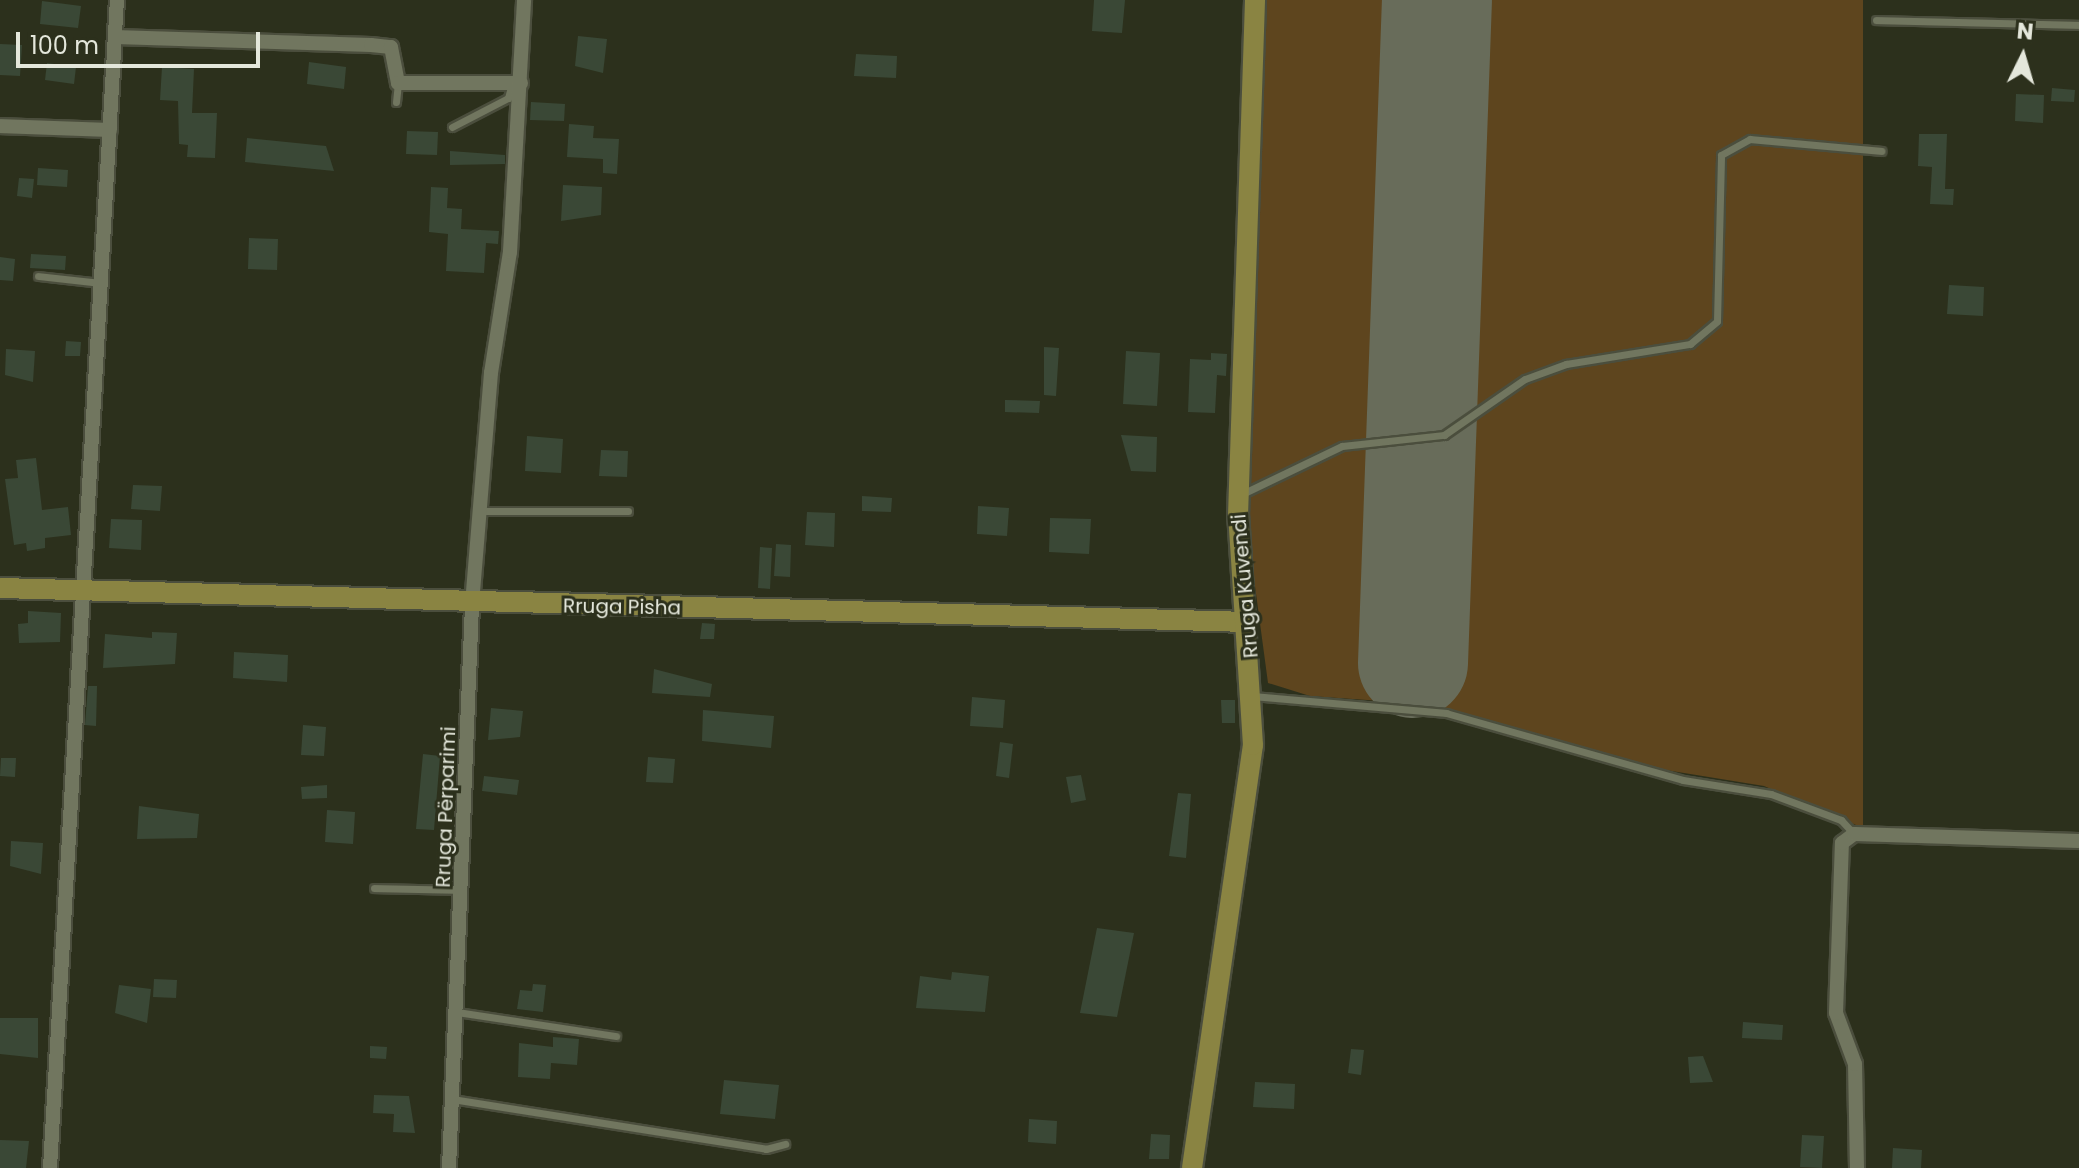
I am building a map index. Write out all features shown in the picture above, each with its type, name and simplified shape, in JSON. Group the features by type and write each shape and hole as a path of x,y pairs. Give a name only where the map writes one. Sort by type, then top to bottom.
{"street":[{"path":"50,1168 77,595 117,0"},
{"name":"Rruga Përparimi","path":"449,1168 464,891 472,604 524,0"},
{"name":"Rruga Kuvendi","path":"1192,1168 1253,745 1253,696 1245,622 1238,496 1255,0"},
{"path":"115,37 391,47 398,83 517,83"},
{"path":"0,126 110,130"},
{"name":"Rruga Pisha","path":"0,588 77,595 1245,622"},
{"path":"1857,1168 1855,1064 1836,1013 1842,843 1854,834 2079,841"}],"lane":[{"path":"1876,20 2079,25"},
{"path":"396,102 398,83"},
{"path":"452,127 508,98 517,83"},
{"path":"1238,496 1342,446 1444,435 1525,379 1566,364 1690,344 1717,321 1721,155 1750,139 1881,151"},
{"path":"38,276 100,283"},
{"path":"480,511 628,511"},
{"path":"1253,696 1446,713 1656,774 1771,794 1841,820 1854,834"},
{"path":"374,888 464,891"},
{"path":"457,1012 616,1036"},
{"path":"452,1099 766,1149 785,1144"}],"shaded area":[{"path":"1260,0 1863,0 1863,828 1764,786 1641,766 1424,704 1310,696 1268,683 1248,534"}],"building":[{"path":"1094,0 1125,0 1122,33 1092,31"},
{"path":"42,1 81,6 78,28 40,24"},
{"path":"578,36 607,39 603,73 575,66"},
{"path":"0,44 22,45 20,76 0,75"},
{"path":"856,54 897,56 896,78 854,76"},
{"path":"309,62 346,67 344,89 307,84"},
{"path":"47,63 76,67 74,84 45,80"},
{"path":"162,67 194,69 192,113 217,113 215,158 187,157 188,145 179,144 178,101 160,100"},
{"path":"2052,88 2075,90 2074,102 2051,101"},
{"path":"2016,94 2044,95 2043,123 2015,121"},
{"path":"531,102 565,104 564,121 530,120"},
{"path":"569,124 594,126 593,138 619,139 617,174 603,173 603,159 567,157"},
{"path":"407,131 438,132 437,155 406,154"},
{"path":"1919,134 1947,134 1945,189 1954,189 1953,205 1930,204 1932,167 1918,166"},
{"path":"247,138 326,146 334,171 245,162"},
{"path":"450,151 505,155 505,164 450,165"},
{"path":"38,168 68,170 67,187 37,185"},
{"path":"19,178 34,179 32,198 17,196"},
{"path":"563,185 602,187 601,215 561,221"},
{"path":"431,187 448,188 447,208 462,209 461,229 499,231 498,244 486,243 484,273 446,271 448,234 429,232"},
{"path":"249,238 278,239 277,270 248,269"},
{"path":"31,254 66,256 65,270 30,268"},
{"path":"0,257 15,259 13,281 0,280"},
{"path":"1949,285 1984,287 1983,316 1947,314"},
{"path":"66,341 81,342 80,356 65,356"},
{"path":"1044,347 1059,348 1056,396 1044,395"},
{"path":"6,349 35,351 33,382 5,375"},
{"path":"1126,351 1160,353 1157,406 1123,404"},
{"path":"1211,353 1227,354 1226,376 1217,375 1215,413 1188,412 1190,359 1211,360"},
{"path":"1005,400 1040,401 1039,413 1005,412"},
{"path":"1121,435 1157,437 1156,472 1131,471"},
{"path":"527,436 563,439 561,473 525,471"},
{"path":"601,450 628,451 627,477 599,476"},
{"path":"36,458 42,510 68,507 71,535 45,538 45,548 27,551 26,543 14,545 5,479 18,478 16,460"},
{"path":"133,485 162,486 160,511 131,509"},
{"path":"862,496 892,498 891,512 862,511"},
{"path":"978,506 1009,508 1007,536 977,534"},
{"path":"807,512 835,513 834,547 805,545"},
{"path":"1050,518 1091,519 1089,554 1049,552"},
{"path":"111,519 142,520 141,550 109,548"},
{"path":"776,544 791,545 790,577 774,576"},
{"path":"760,547 772,548 770,589 758,588"},
{"path":"28,611 61,613 60,642 19,643 18,624 28,623"},
{"path":"702,623 715,624 714,639 700,639"},
{"path":"152,632 177,633 175,664 103,668 105,634 152,638"},
{"path":"234,652 288,655 287,682 233,678"},
{"path":"654,669 712,684 710,697 652,693"},
{"path":"88,686 97,686 96,726 85,725"},
{"path":"972,697 1005,700 1003,728 970,726"},
{"path":"1221,700 1235,700 1235,723 1222,723"},
{"path":"491,708 523,711 520,737 488,740"},
{"path":"703,710 774,716 771,748 702,741"},
{"path":"303,725 326,727 324,756 301,755"},
{"path":"1000,742 1013,744 1009,778 996,776"},
{"path":"423,754 440,756 434,830 416,829"},
{"path":"648,757 675,759 673,783 646,782"},
{"path":"1,758 16,758 15,777 0,776"},
{"path":"1081,775 1086,800 1071,803 1066,777"},
{"path":"484,776 519,780 517,795 482,791"},
{"path":"327,785 327,798 302,799 301,787"},
{"path":"1178,793 1191,794 1186,858 1169,856"},
{"path":"139,806 199,814 197,838 137,839"},
{"path":"327,810 355,812 353,844 325,842"},
{"path":"11,841 43,843 41,874 10,866"},
{"path":"1097,928 1134,933 1117,1017 1080,1013"},
{"path":"952,972 989,976 985,1012 916,1008 920,976 951,980"},
{"path":"154,979 177,980 176,998 153,997"},
{"path":"533,984 546,985 543,1012 517,1009 520,990 532,991"},
{"path":"119,985 151,989 147,1023 115,1013"},
{"path":"0,1018 38,1018 38,1058 0,1054"},
{"path":"1743,1022 1783,1025 1782,1040 1742,1038"},
{"path":"553,1037 579,1039 577,1065 551,1063 550,1079 518,1077 519,1043 553,1047"},
{"path":"370,1046 387,1047 386,1059 370,1058"},
{"path":"1351,1049 1364,1050 1361,1075 1348,1073"},
{"path":"1703,1056 1713,1082 1690,1083 1688,1057"},
{"path":"724,1080 779,1085 775,1119 720,1114"},
{"path":"1255,1082 1295,1084 1294,1109 1253,1107"},
{"path":"374,1095 409,1096 415,1133 393,1132 394,1114 373,1113"},
{"path":"1029,1119 1057,1121 1056,1144 1028,1142"},
{"path":"1151,1134 1170,1135 1169,1159 1149,1159"},
{"path":"1802,1135 1824,1136 1822,1168 1800,1167"},
{"path":"0,1140 29,1141 26,1168 0,1168"},
{"path":"1893,1148 1922,1150 1921,1168 1892,1168"}],"runway":[{"path":"1413,663 1437,0"}]}
